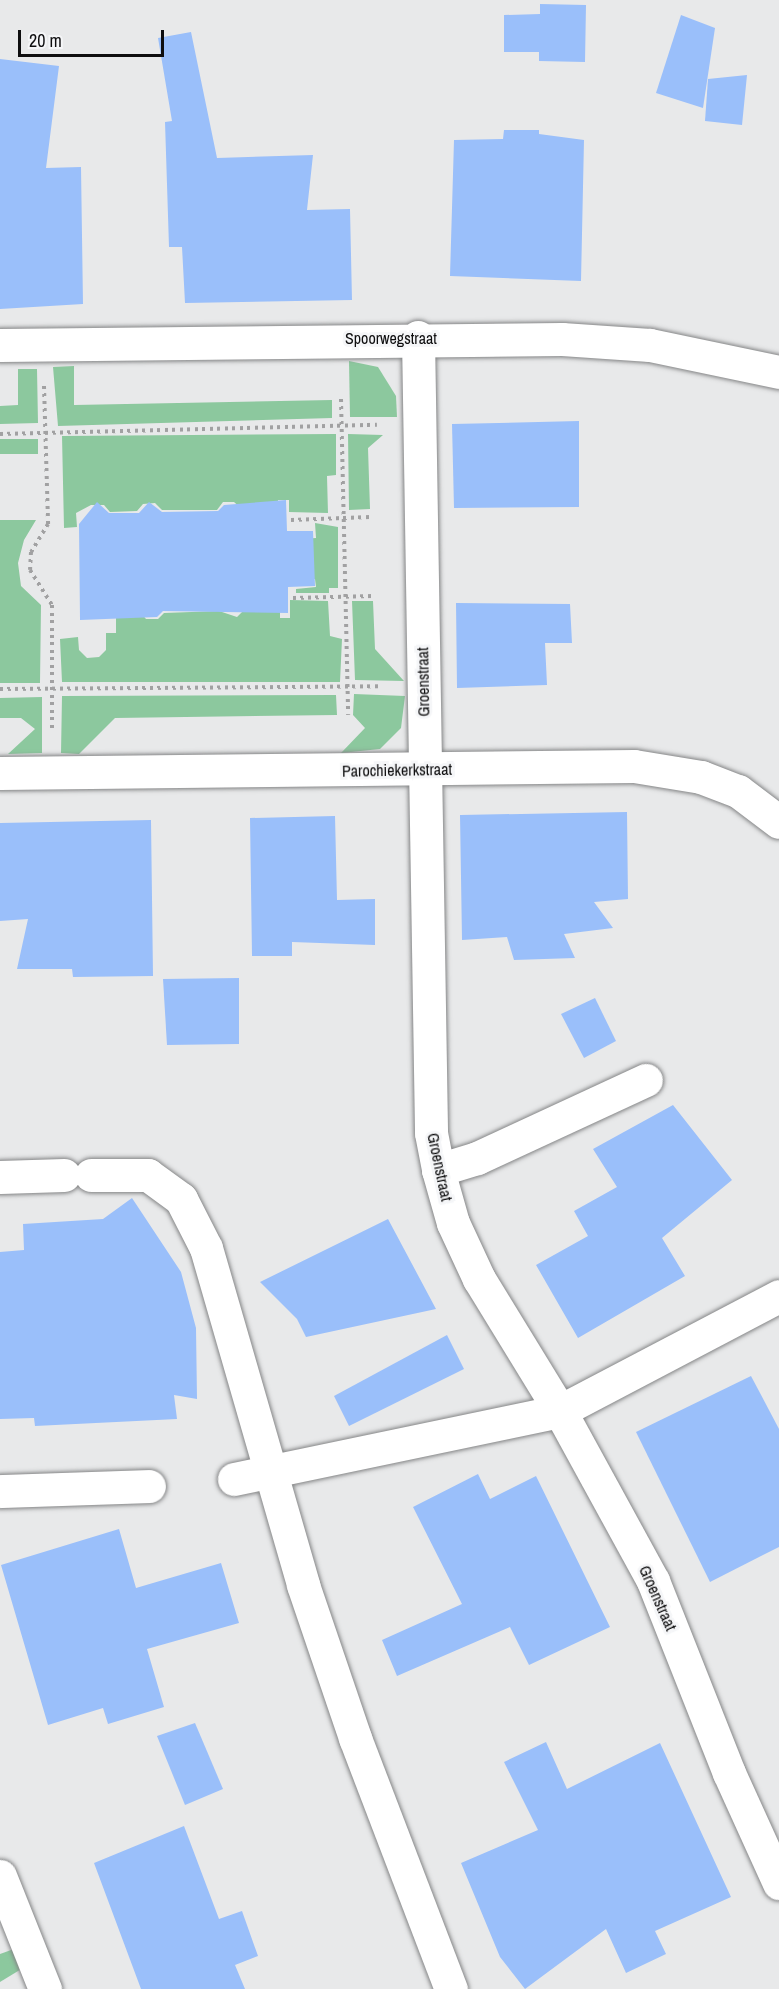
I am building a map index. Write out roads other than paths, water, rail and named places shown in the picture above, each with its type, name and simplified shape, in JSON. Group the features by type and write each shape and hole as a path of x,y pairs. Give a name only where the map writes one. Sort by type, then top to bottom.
{"street":[{"name":"Spoorwegstraat","path":"0,345 418,337 651,345 779,372"},
{"name":"Groenstraat","path":"418,337 430,1133 438,1170 453,1223 479,1279 560,1411 653,1581 729,1773 779,1883"},
{"name":"Parochiekerkstraat","path":"0,773 634,766 701,777 738,791 779,822"},
{"path":"438,1170 477,1158 646,1080"},
{"path":"0,1177 148,1175 181,1199 206,1248 268,1473 355,1738 451,1989"},
{"path":"234,1479 560,1411 779,1296"},
{"path":"0,1491 149,1486"},
{"path":"0,1876 45,1989"}]}
